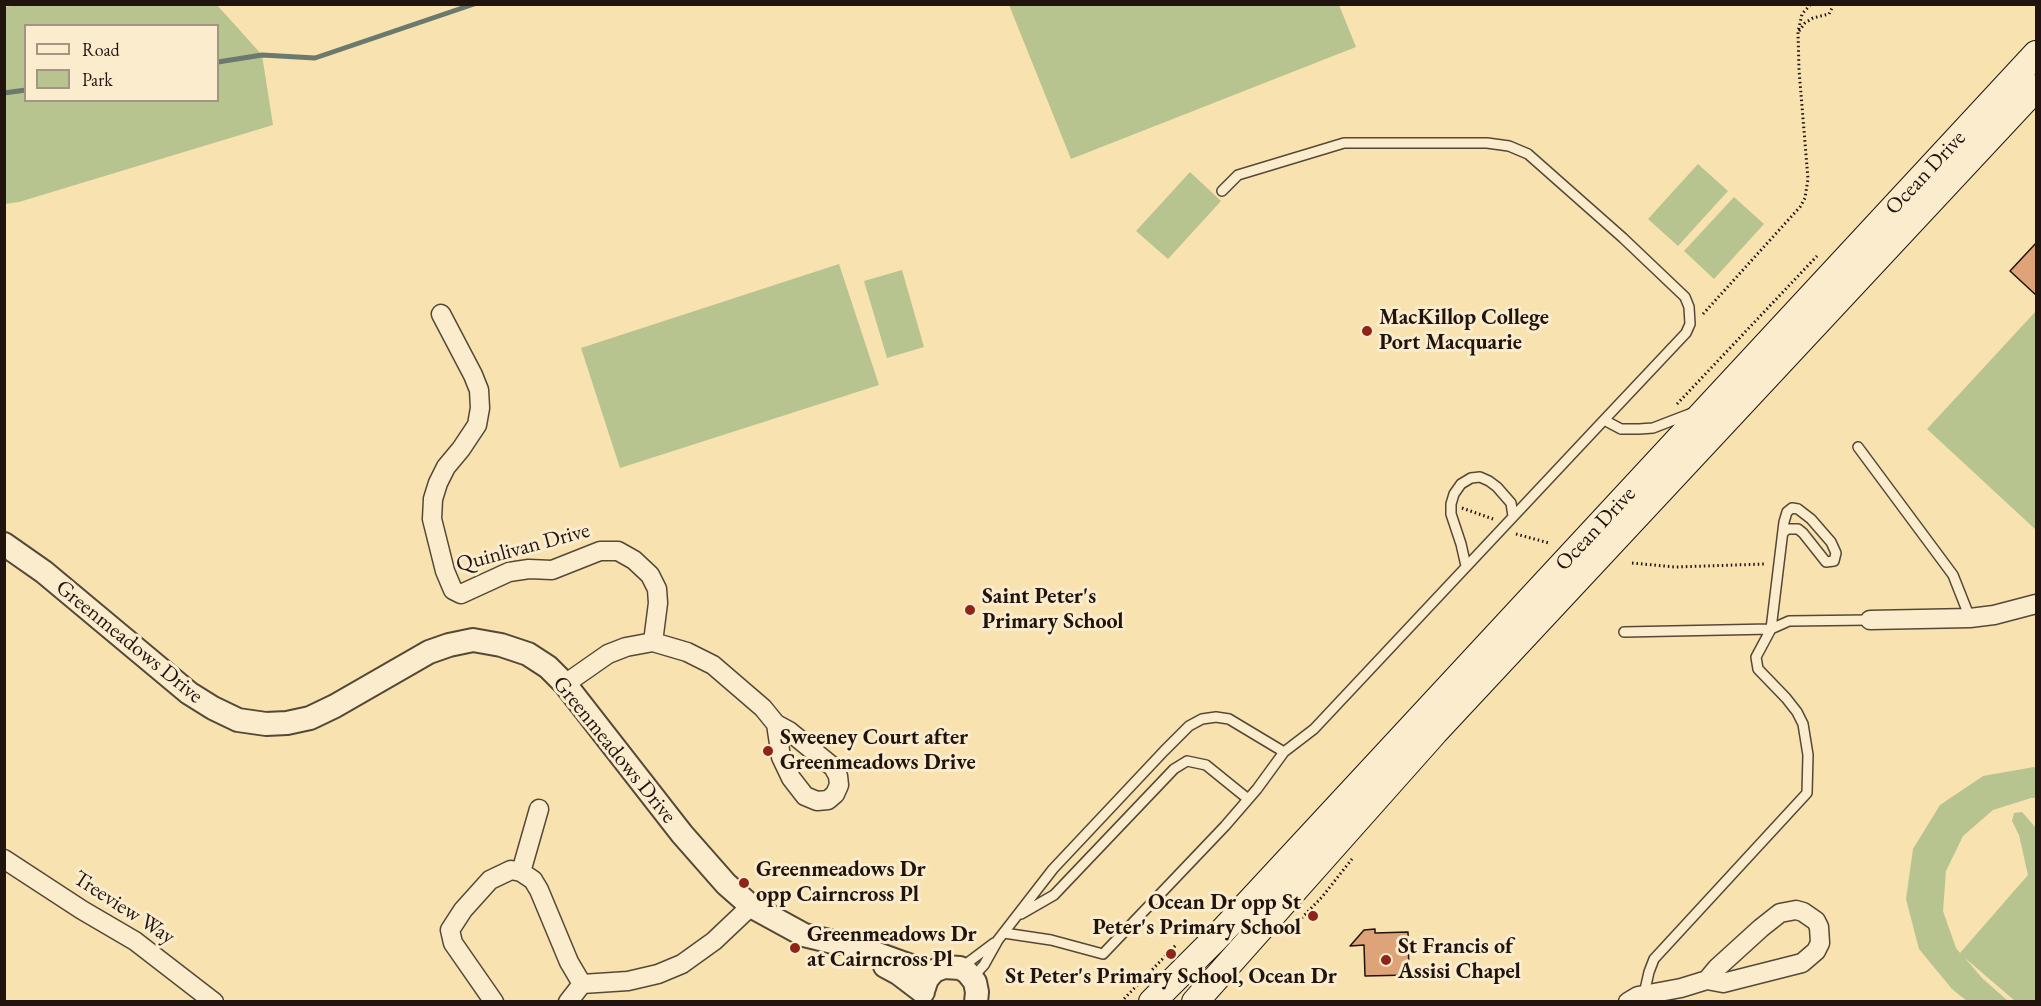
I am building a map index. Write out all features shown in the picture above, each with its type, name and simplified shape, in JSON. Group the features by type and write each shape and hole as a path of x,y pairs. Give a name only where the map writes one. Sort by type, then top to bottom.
{"main road":[{"name":"Ocean Drive","path":"1152,1002 1218,937 2037,54"},
{"name":"Ocean Drive","path":"1195,1002 1435,732 2037,88"}],"street":[{"name":"Quinlivan Drive","path":"441,314 473,375 480,408 477,425 446,467 433,499 432,519 445,571 453,590 460,594 509,572 530,569 552,570 600,551 618,551 650,575 657,589 658,603 653,642"},
{"name":"Greenmeadows Drive","path":"4,544 44,572 189,693 238,720 266,724 287,723 310,718 429,652 449,645 473,640 501,645 528,654 548,667 565,684 682,834 726,884 751,906 804,935 837,943 846,954 886,966 926,990 944,967 966,973"},
{"path":"1870,620 1970,618 1994,615 2037,604"},
{"path":"565,684 608,654 626,647 653,642 687,652 713,665 739,686 776,724"},
{"path":"521,872 539,809"},
{"name":"Treeview Way","path":"4,859 82,910 135,941 214,1002"},
{"path":"494,1002 453,943 450,930 463,910 490,880 511,870 521,872 533,880 569,962 582,984"},
{"path":"568,1002 582,984 628,981 658,974 682,964 714,941 751,906"},
{"path":"1636,998 1707,980 1723,983 1802,963 1816,951 1820,943 1819,927 1816,921 1796,910 1780,913 1717,968 1707,980"},
{"path":"966,973 976,987 976,1002"}],"lane":[{"path":"1001,937 1051,940 1103,954 1248,799 1284,753 1314,729 1686,333 1690,324 1691,315 1684,297 1558,179 1528,154 1509,146 1476,143 1344,143 1238,175 1222,191"},
{"path":"1604,420 1628,430 1653,428 1712,405"},
{"path":"1857,447 1953,575 1970,618"},
{"path":"1466,566 1451,514 1454,494 1461,484 1471,478 1480,477 1490,481 1511,503 1513,516"},
{"path":"1636,998 1652,965 1668,942 1807,793 1808,755 1803,724 1786,698 1758,669 1756,657 1771,629 1783,533 1787,512 1792,508 1798,509 1811,519 1831,542 1836,553 1834,561 1826,562 1798,529 1787,529 1783,533"},
{"path":"1624,632 1771,629 1789,621 1870,620"},
{"path":"966,973 1001,937 1053,869 1189,726 1202,719 1216,717 1229,719 1284,753"},
{"path":"1017,917 1054,894 1174,769 1186,761 1206,765 1248,799"},
{"path":"966,973 984,964 1001,937"}],"path":[{"path":"1686,333 1800,207 1805,198 1808,179 1798,32 1802,14 1811,4"},
{"path":"1798,32 1805,23 1813,18 1830,14 1831,4"},
{"path":"1632,563 1675,567 1780,564"}],"green space":[{"path":"15,5 217,5 262,55 273,125 19,202 5,204 5,7"},
{"path":"1009,5 1339,5 1356,47 1071,159"},
{"path":"1698,164 1728,191 1678,246 1648,219"},
{"path":"1190,172 1221,201 1168,259 1136,231"},
{"path":"1734,197 1764,224 1714,279 1684,251"},
{"path":"839,264 879,385 620,468 581,348"},
{"path":"902,270 924,347 887,358 864,281"},
{"path":"2036,311 2036,530 1927,429"},
{"path":"2036,768 2036,798 1993,810 1963,836 1946,871 1943,911 1956,948 1960,953 2028,875 2019,835 2012,821 2014,813 2022,812 2036,828 2036,1001 2015,1001 1965,958 1982,978 2008,1001 1967,1001 1952,989 1919,949 1906,899 1913,849 1940,805 1983,776"}],"building":[{"path":"2037,242 2037,296 2010,271"},
{"name":"St Francis of Assisi Chapel","path":"1375,929 1375,933 1408,932 1409,975 1365,976 1364,945 1350,946 1364,930"}],"waterway":[{"path":"219,62 262,55 315,58 474,4"},
{"path":"4,93 24,90"}],"place":[{"name":"MacKillop College Port Macquarie","path":"1367,331"},
{"name":"Saint Peter's Primary School","path":"970,610"},
{"name":"Sweeney Court after Greenmeadows Drive","path":"768,751"},
{"name":"Greenmeadows Dr opp Cairncross Pl","path":"744,883"},
{"name":"Ocean Dr opp St Peter's Primary School","path":"1313,916"},
{"name":"Greenmeadows Dr at Cairncross Pl","path":"795,948"},
{"name":"St Peter's Primary School, Ocean Dr","path":"1171,954"},
{"name":"St Francis of Assisi Chapel","path":"1386,960"}]}
